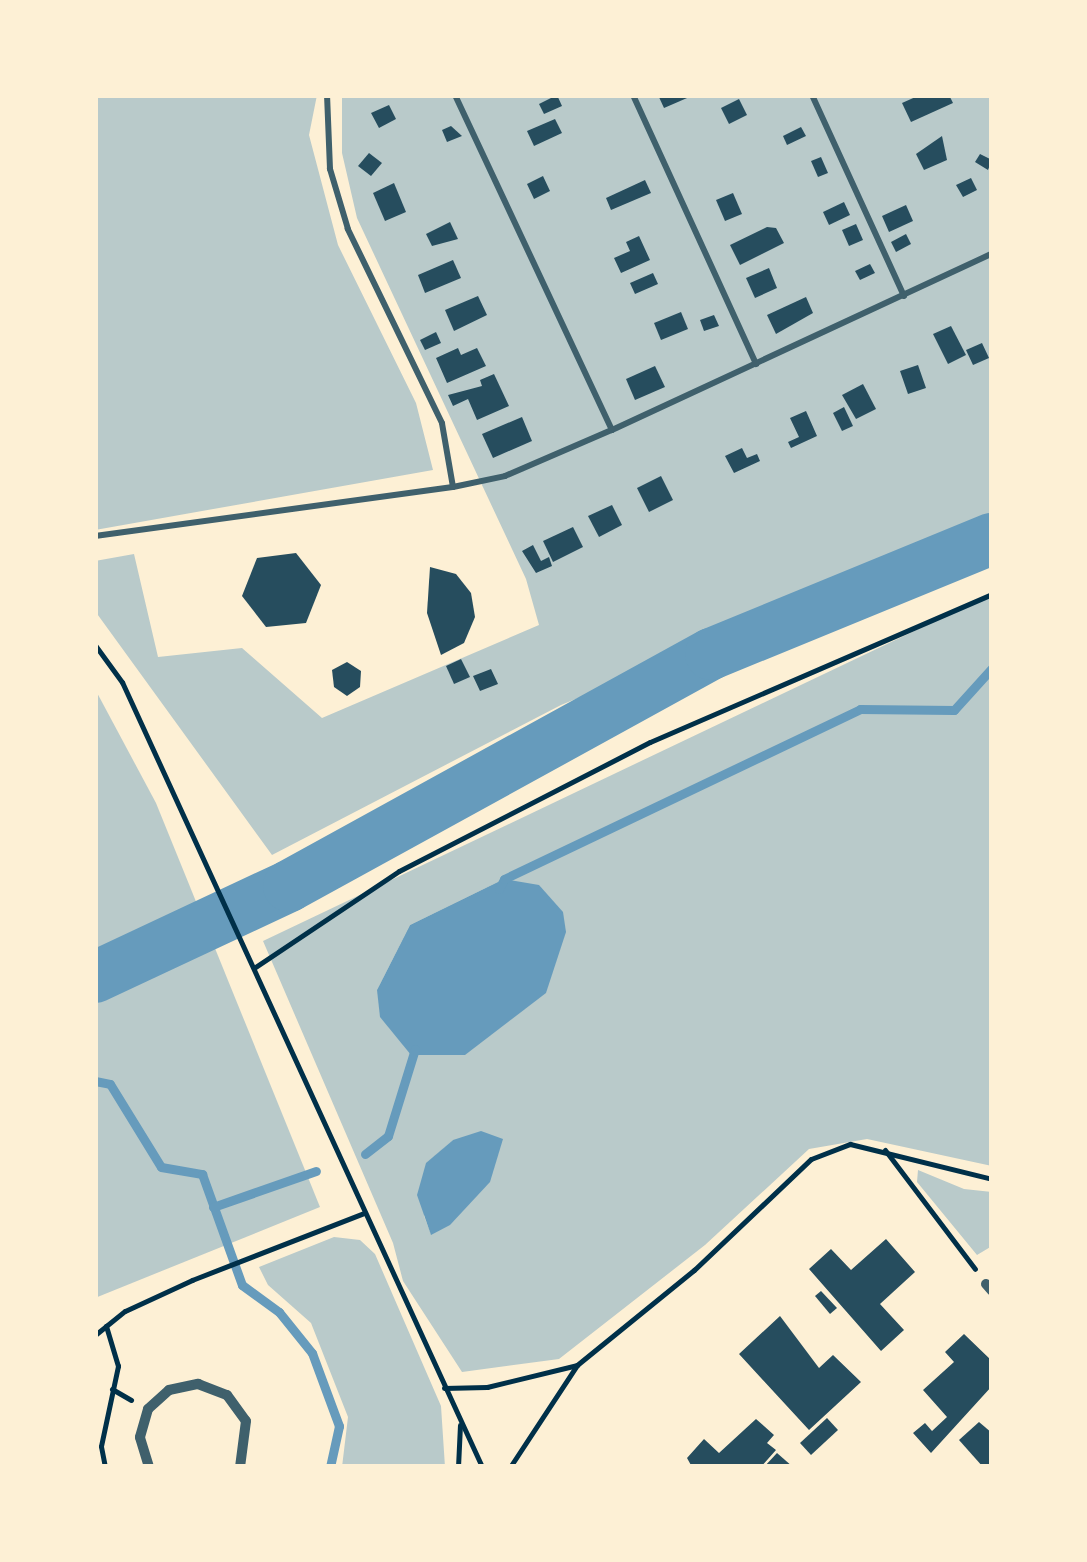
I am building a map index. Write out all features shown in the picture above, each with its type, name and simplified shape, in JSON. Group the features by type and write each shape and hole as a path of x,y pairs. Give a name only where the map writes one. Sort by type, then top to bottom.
{"street":[{"path":"148,1467 140,1437 148,1409 170,1390 198,1384 227,1395 246,1420 240,1467"}],"lane":[{"path":"327,95 330,169 348,229 442,423 453,487"},
{"path":"455,95 612,430"},
{"path":"634,95 756,364"},
{"path":"812,95 904,296"},
{"path":"95,536 453,487 505,476 992,254"}],"path":[{"path":"254,968 399,871 650,742 992,594"},
{"path":"95,645 122,682 482,1467"},
{"path":"510,1467 577,1365 694,1270 811,1159 850,1144 883,1148 992,1178"},
{"path":"883,1148 989,1288"},
{"path":"95,1335 192,1280 364,1213"},
{"path":"105,1467 103,1430 118,1366 106,1326"},
{"path":"444,1388 487,1386 577,1365"},
{"path":"458,1467 460,1424"}],"shaded area":[{"path":"95,95 317,95 309,135 338,245 416,403 433,470 95,530"},
{"path":"342,95 992,95 992,528 561,705 272,855 95,611 95,561 134,554 158,657 242,648 322,718 539,625 526,579 357,218 342,153"},
{"path":"992,594 992,1166 867,1139 809,1149 705,1245 559,1359 462,1372 403,1281 393,1243 263,941","holes":["504,879 377,990 410,925","453,1140 431,1234 424,1216 427,1163"]},
{"path":"95,689 156,803 320,1207 95,1298"},
{"path":"918,1170 964,1189 992,1192 992,1246 977,1255 917,1182"},
{"path":"334,1237 360,1240 375,1254 441,1406 445,1467 342,1467 348,1417 311,1323 268,1285 259,1267"}],"water":[{"path":"504,879 539,885 563,912 566,932 546,993 465,1055 411,1055 380,1017 377,990 410,925"},
{"path":"481,1131 503,1139 490,1182 450,1225 431,1235 417,1195 426,1163 453,1140"}],"building":[{"path":"557,95 562,106 544,114 539,104"},
{"path":"658,95 694,95 664,108"},
{"path":"920,95 949,95 953,103 911,122 902,103"},
{"path":"739,99 747,115 729,124 721,108"},
{"path":"389,105 396,119 379,128 371,113"},
{"path":"555,119 562,133 534,146 527,131"},
{"path":"451,126 462,136 447,142 442,130"},
{"path":"801,127 806,136 787,145 783,136"},
{"path":"942,136 947,160 924,170 916,154"},
{"path":"369,153 382,163 371,176 358,166"},
{"path":"980,154 992,160 988,170 975,162"},
{"path":"821,157 828,173 818,177 811,161"},
{"path":"543,176 550,191 534,199 527,184"},
{"path":"971,178 977,190 963,197 956,185"},
{"path":"645,180 651,193 611,210 606,198"},
{"path":"394,183 406,212 385,221 373,193"},
{"path":"733,193 742,214 725,221 716,200"},
{"path":"844,202 850,215 829,225 823,212"},
{"path":"906,205 913,221 889,232 882,216"},
{"path":"450,222 458,239 432,246 426,234"},
{"path":"856,224 863,240 849,246 842,230"},
{"path":"767,227 776,228 784,243 740,265 730,245"},
{"path":"906,234 911,244 896,252 891,242"},
{"path":"639,236 650,260 621,273 614,258 630,251 626,242"},
{"path":"453,260 461,278 425,293 418,275"},
{"path":"870,264 875,273 860,280 855,271"},
{"path":"769,268 777,288 755,298 746,278"},
{"path":"653,273 658,284 635,294 630,283"},
{"path":"478,296 487,315 454,331 445,310"},
{"path":"806,297 813,313 776,334 767,315"},
{"path":"681,312 688,329 661,340 654,323"},
{"path":"714,315 719,326 704,331 700,320"},
{"path":"951,326 966,355 948,364 933,334"},
{"path":"436,332 441,343 425,350 420,340"},
{"path":"982,343 989,358 973,365 966,350"},
{"path":"458,348 461,355 477,348 486,366 447,383 436,358"},
{"path":"918,365 926,388 908,394 900,371"},
{"path":"655,366 665,387 635,400 626,379"},
{"path":"494,374 509,406 477,420 468,399 453,406 448,395 482,386 480,380"},
{"path":"863,384 876,409 856,419 842,395"},
{"path":"844,407 853,426 842,431 833,413"},
{"path":"806,411 817,436 791,448 788,442 799,437 790,418"},
{"path":"522,417 532,441 493,458 482,434"},
{"path":"742,448 747,458 757,454 760,461 734,473 725,456"},
{"path":"661,476 673,500 649,512 637,488"},
{"path":"612,505 622,525 599,537 588,516"},
{"path":"573,527 583,547 553,562 543,541"},
{"path":"533,545 541,561 549,557 552,566 536,573 522,551"},
{"path":"296,553 321,585 306,623 266,627 242,596 257,558"},
{"path":"430,567 456,574 471,593 475,617 464,643 441,655 427,613"},
{"path":"461,659 470,677 454,684 446,666"},
{"path":"347,662 361,671 360,687 347,696 334,687 332,670"},
{"path":"491,669 498,684 480,691 473,676"},
{"path":"886,1239 915,1272 880,1304 904,1330 881,1351 809,1269 831,1249 851,1270"},
{"path":"821,1291 837,1308 830,1314 815,1296"},
{"path":"780,1316 819,1368 833,1355 861,1382 809,1430 739,1354"},
{"path":"964,1334 992,1361 992,1386 931,1453 913,1433 925,1423 932,1431 947,1417 923,1390 954,1362 945,1352"},
{"path":"827,1418 838,1430 811,1455 800,1443"},
{"path":"756,1419 774,1435 767,1443 776,1450 761,1467 692,1467 687,1458 704,1439 719,1453"},
{"path":"979,1422 992,1433 992,1467 983,1467 959,1440"},
{"path":"777,1453 793,1467 764,1467"}],"waterway":[{"path":"95,977 289,886 711,654 992,539"},
{"path":"499,889 504,879 860,709 954,710 992,668"},
{"path":"365,1154 388,1136 415,1049"},
{"path":"95,1081 110,1084 161,1167 202,1174 242,1285 279,1312 312,1353 339,1426 330,1467"},
{"path":"213,1207 316,1171"}]}
